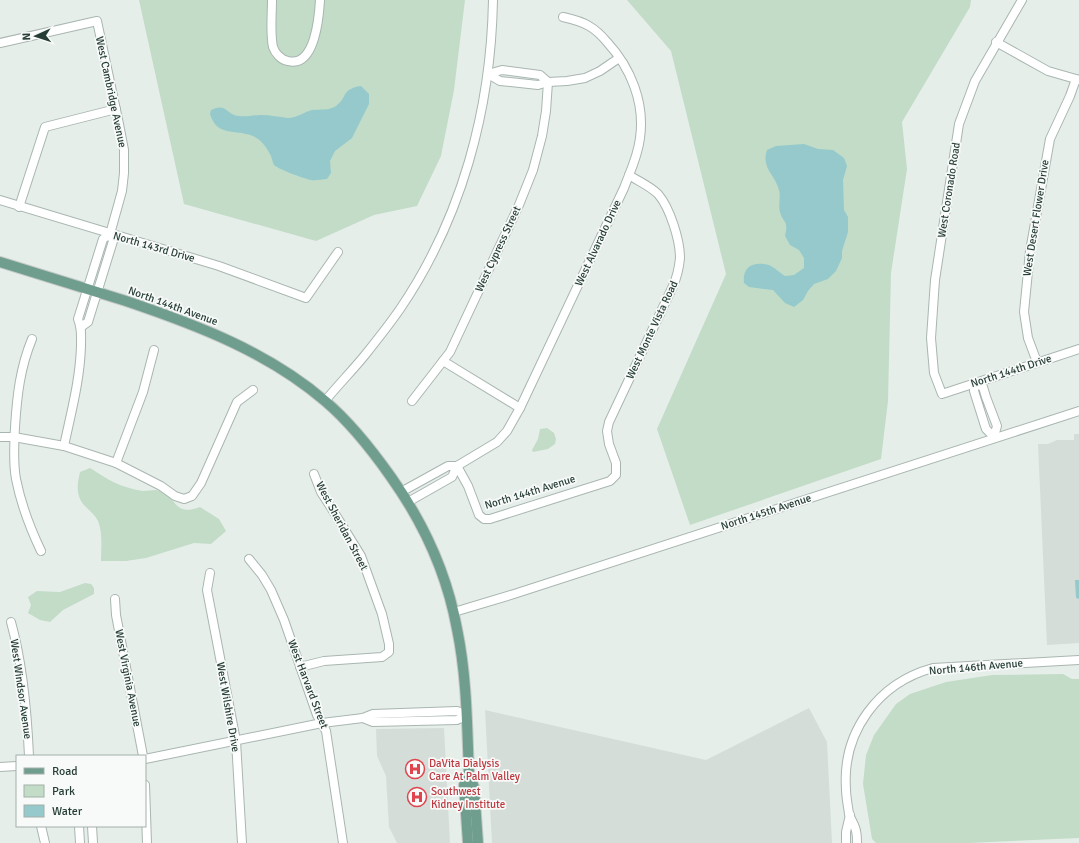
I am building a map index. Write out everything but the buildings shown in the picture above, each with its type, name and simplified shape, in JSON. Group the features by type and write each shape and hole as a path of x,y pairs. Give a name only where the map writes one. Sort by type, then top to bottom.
{"main road":[{"name":"North 144th Avenue","path":"0,262 93,290 170,316 219,336 276,365 325,401 364,441 408,502 436,558 454,612 462,654 467,715 469,775"},
{"path":"468,843 464,785 469,775"},
{"path":"469,775 474,787 478,843"}],"street":[{"path":"272,0 273,46 278,56 288,62 294,62 308,53 317,27 320,0"},
{"path":"325,401 365,355 412,292 454,207 476,139 488,74 493,0"},
{"name":"West Coronado Road","path":"942,394 934,373 931,338 935,280 942,226 959,124 975,81 996,42 1022,0"},
{"name":"West Alvarado Drive","path":"402,492 448,466 457,466 497,442 507,431 520,408 637,156 640,138 640,121 638,101 632,80 619,58 600,34 589,26 563,17"},
{"name":"West Cambridge Avenue","path":"0,43 97,21 124,150 122,191 110,234 103,240 99,254 88,322 82,327 81,361 78,382 64,446"},
{"path":"996,42 1048,71 1078,80"},
{"path":"488,74 500,80 538,85 548,82 585,78 600,71 619,58"},
{"name":"West Desert Flower Drive","path":"1037,362 1028,338 1024,312 1030,251 1050,139 1078,80"},
{"name":"West Cypress Street","path":"412,401 450,352 519,205 533,170 542,136 546,112 548,82"},
{"path":"19,207 45,127 116,109"},
{"name":"West Monte Vista Road","path":"616,475 616,464 606,431 608,422 673,286 678,273 680,258 673,225 664,204 657,194 629,175"},
{"name":"North 143rd Drive","path":"0,200 19,207 219,266 306,298 338,252"},
{"name":"West Cambridge Avenue","path":"93,290 108,257 113,241 110,234"},
{"path":"99,254 108,257"},
{"path":"32,339 25,356 17,394 14,437 16,479 24,510 41,551"},
{"name":"North 144th Drive","path":"942,394 1079,349"},
{"path":"116,464 143,392 154,350"},
{"path":"443,361 520,408"},
{"path":"975,383 983,387 996,426 994,437"},
{"path":"0,437 14,437 64,446 116,464 161,486 175,496 184,499 192,496 201,483 238,402 253,390"},
{"name":"North 145th Avenue","path":"454,612 514,594 994,437 1079,411"},
{"name":"West Alvarado Drive","path":"408,502 452,476 457,466"},
{"name":"North 144th Avenue","path":"457,466 468,486 479,515 484,519 490,519 610,481 616,475"},
{"name":"West Sheridan Street","path":"300,667 324,661 382,657 389,652 389,644 382,614 361,556 321,492 314,474"},
{"name":"West Harvard Street","path":"249,559 262,575 271,590 284,620 317,715 326,731 343,843"},
{"name":"West Wilshire Drive","path":"210,573 207,590 236,740 242,843"},
{"name":"West Virginia Avenue","path":"115,599 116,616 143,755"},
{"name":"West Windsor Avenue","path":"11,622 27,719 29,755"},
{"name":"North 146th Avenue","path":"850,815 846,791 846,767 853,740 865,715 892,687 908,677 924,671 946,667 1079,660"},
{"path":"146,759 322,723 363,718 372,714 457,711 467,715"},
{"path":"0,767 16,766"},
{"path":"146,814 147,843"},
{"path":"846,843 846,832 850,815"},
{"path":"850,815 856,830 857,843"},
{"path":"41,827 45,843"},
{"path":"79,827 80,843"},
{"path":"92,827 93,843"}],"shaded area":[{"path":"1074,434 1079,434 1079,643 1047,645 1038,444 1048,444 1057,440 1074,440"},
{"path":"809,708 827,742 832,843 492,843 485,710 706,760"},
{"path":"444,728 450,843 397,843 389,827 386,776 377,756 376,729"}],"green space":[{"path":"139,0 465,0 454,90 441,156 417,206 374,215 316,241 184,204"},
{"path":"627,0 971,0 970,7 902,122 907,169 891,273 888,401 881,459 690,525 657,429 726,274 671,51"},
{"path":"547,428 554,433 556,439 555,444 548,449 533,452 532,450 538,439 540,429"},
{"path":"90,468 109,480 128,488 143,491 156,490 163,492 168,495 175,504 184,509 191,510 200,507 219,519 226,531 211,544 194,543 146,558 126,561 101,561 100,526 92,512 80,499 78,492 80,472"},
{"path":"85,583 91,584 94,588 94,594 63,610 50,622 40,620 28,613 31,605 28,597 37,591 60,592"},
{"path":"1063,674 1072,679 1079,679 1079,838 969,843 876,843 872,839 863,784 866,755 874,735 896,704 910,694 946,682 992,675"}],"water":[{"path":"361,86 369,94 369,104 352,138 335,151 330,161 331,173 327,179 311,180 276,167 264,144 253,136 222,129 213,121 210,114 211,110 220,107 231,114 239,116 264,115 291,118 312,110 333,108 340,103 347,91"},
{"path":"804,144 818,149 833,150 844,158 847,166 843,180 844,210 848,217 848,232 842,251 842,258 836,271 828,279 814,284 803,300 794,307 785,303 773,290 749,287 744,283 744,277 747,269 754,264 769,265 785,276 794,275 804,268 804,258 799,250 790,245 785,236 786,224 779,210 779,190 767,167 766,157 767,150 776,146"},
{"path":"1075,580 1079,580 1079,599 1076,598"}],"place":[{"name":"DaVita Dialysis Care At Palm Valley","path":"415,769"},
{"name":"Southwest Kidney Institute","path":"417,797"}]}
